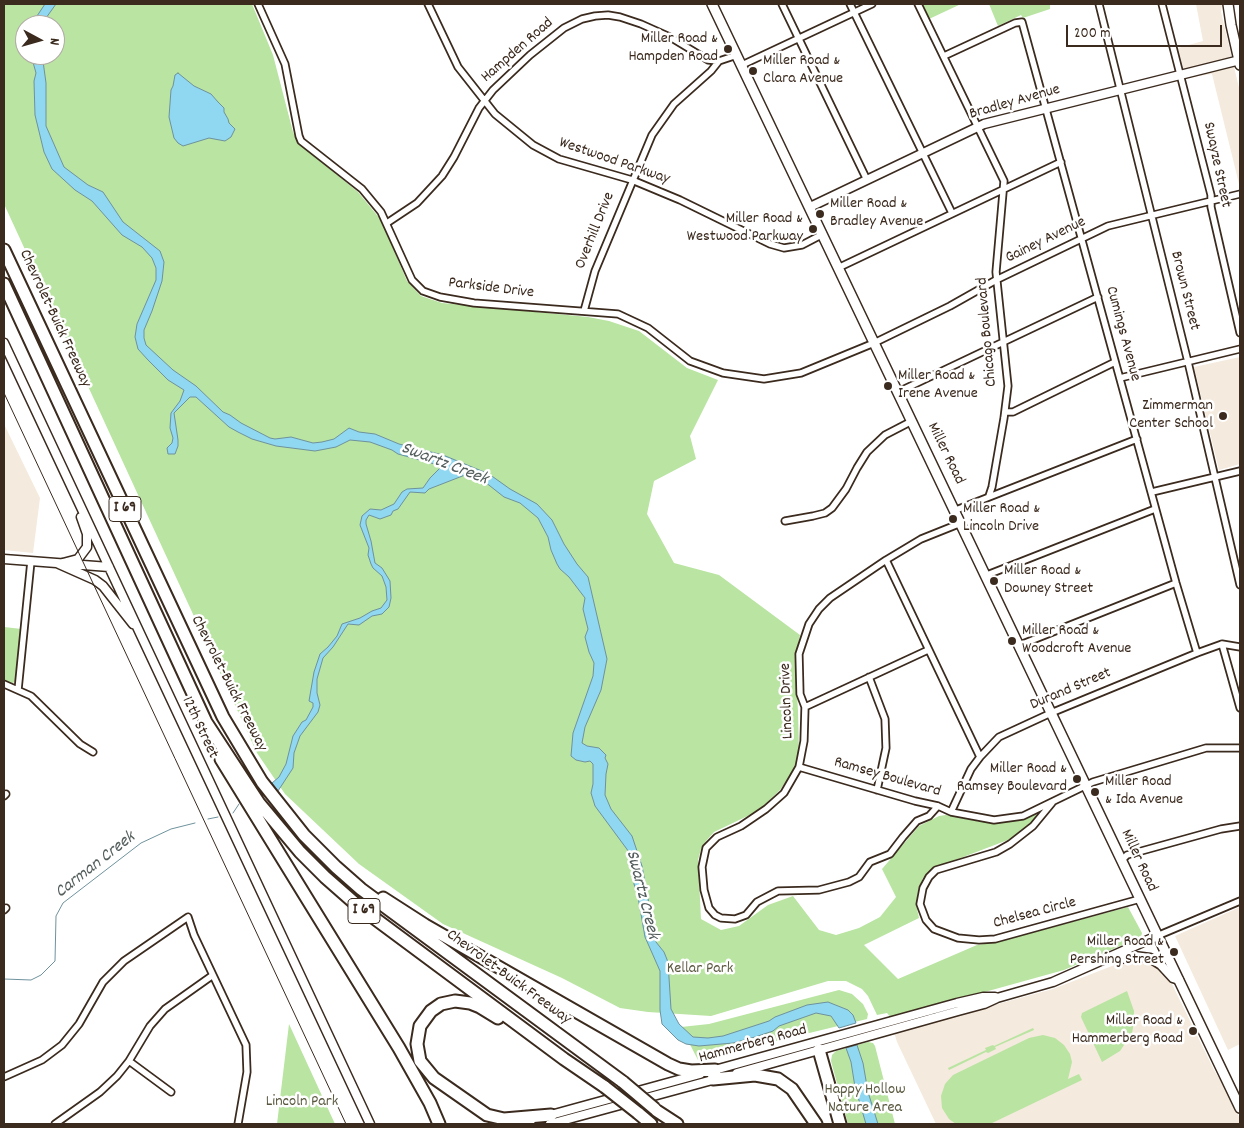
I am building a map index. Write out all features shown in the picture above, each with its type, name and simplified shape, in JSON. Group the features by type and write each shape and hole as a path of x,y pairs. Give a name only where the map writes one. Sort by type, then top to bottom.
{"highway":[{"name":"Chevrolet-Buick Freeway","path":"4,250 223,717 252,766 273,796 304,835 336,867 397,917 623,1082 672,1124"},
{"name":"Chevrolet-Buick Freeway","path":"4,284 206,722 259,803 285,836 325,877 375,920 605,1087 651,1124"},
{"path":"206,722 216,751 224,765 404,1056 430,1102 439,1124"},
{"path":"336,867 425,925 668,1064 679,1069 714,1075 756,1075 778,1079 788,1085 795,1093 816,1124"},
{"path":"550,1120 493,1117 483,1113 441,1084 429,1072 418,1055 418,1032 423,1020 436,1008 455,1001 466,1002 485,1010 564,1059"},
{"path":"814,1047 840,1124"},
{"path":"656,1110 677,1124"}],"main road":[{"name":"Miller Road","path":"712,4 840,267 874,343 956,510 1240,1108"},
{"path":"1228,4 1240,62"}],"street":[{"name":"Parkside Drive","path":"258,4 285,64 302,141 362,189 381,212 412,280 423,291 440,297 474,303 518,308 584,310 618,314 648,328 690,361 723,373 750,378 764,379 801,373 874,343"},
{"name":"Westwood Parkway","path":"428,4 458,67 495,114 533,145 559,159 632,180 680,200 770,244 784,248 802,245 823,234"},
{"path":"782,4 867,180"},
{"path":"850,4 952,213"},
{"path":"742,65 872,4"},
{"name":"Chicago Boulevard","path":"918,4 1004,181 1005,188 996,280 1008,386 989,496"},
{"name":"Brown Street","path":"1099,4 1188,362 1240,585"},
{"name":"Swayze Street","path":"1162,4 1211,200 1240,333"},
{"name":"Hampden Road","path":"387,223 417,203 442,176 454,158 484,101 493,90 530,55 564,28 582,19 608,15 620,17 670,37 708,60 719,62"},
{"name":"Cumings Avenue","path":"944,56 1015,23 1022,22 1176,583 1197,653"},
{"name":"Overhill Drive","path":"584,310 592,278 632,180 649,141 662,119 674,104 719,62 737,55"},
{"name":"Bradley Avenue","path":"810,207 978,126 1180,74 1240,62"},
{"path":"840,267 1061,162"},
{"name":"Gainey Avenue","path":"874,343 950,306 996,280 1108,226 1240,194"},
{"path":"898,392 1098,297"},
{"name":"12th Street","path":"4,343 370,1124"},
{"path":"1120,378 1240,349"},
{"path":"1005,412 1013,412 1115,362"},
{"path":"785,520 825,513 832,508 846,489 867,452 885,435 912,421"},
{"path":"956,510 1137,439"},
{"path":"1152,492 1240,472"},
{"path":"59,564 81,557 88,541 67,476"},
{"path":"986,575 1156,509"},
{"name":"Lincoln Drive","path":"938,806 929,816 917,822 890,854 870,862 859,877 819,890 778,891 757,902 746,915 735,919 721,918 715,915 709,908 704,890 702,867 706,848 717,837 741,826 766,810 784,793 799,767 804,741 804,707 800,694 799,664 802,643 809,624 819,609 830,598 886,560 921,539 962,523"},
{"path":"4,560 109,567"},
{"path":"886,560 980,756"},
{"path":"18,690 31,561"},
{"path":"59,564 95,580 103,586 139,632"},
{"path":"1020,645 1176,583"},
{"path":"1222,644 1240,708"},
{"name":"Durand Street","path":"951,812 971,769 980,756 999,737 1051,712 1197,653 1222,644 1240,647"},
{"path":"804,707 928,650"},
{"path":"869,677 885,719 886,748 877,790"},
{"path":"4,684 31,696 80,744 93,752"},
{"name":"Ramsey Boulevard","path":"799,767 938,806 951,812 994,820 1022,816 1086,785 1206,748 1240,748"},
{"name":"Chelsea Circle","path":"1054,802 1033,826 1010,844 996,852 936,870 929,877 923,888 920,904 926,920 934,929 958,938 995,939 1140,899"},
{"path":"1122,860 1127,855 1221,829 1240,826"},
{"path":"1157,936 1240,901"},
{"path":"4,1077 42,1060 62,1045 79,1024 103,982 124,961 188,917 212,975 246,1045 247,1072 238,1124"},
{"name":"Hammerberg Road","path":"518,1124 550,1120 837,1041 983,997 997,998 1053,982 1157,936"},
{"path":"1108,958 1117,960 1134,956 1150,958 1161,965 1173,978 1179,980"},
{"path":"55,1124 100,1092 117,1076 150,1026 165,1009 212,975"},
{"name":"Hammerberg Road","path":"714,1075 837,1041"},
{"path":"129,1060 171,1092"}],"shaded area":[{"path":"1196,4 1222,4 1221,12 1240,92 1240,188 1212,74 1186,78 1178,48 1203,41"},
{"name":"Zimmerman Center School","path":"1240,357 1240,464 1219,470 1194,367"},
{"path":"4,424 40,498 33,553 4,550"},
{"path":"1240,907 1240,1044 1228,1050 1175,936"},
{"path":"1130,959 1153,962 1169,978 1214,1070 1226,1090 1240,1119 1240,1124 936,1124 894,1032 1053,989"}],"green space":[{"path":"4,4 252,4 273,55 293,132 298,143 358,192 381,220 407,281 421,296 442,303 588,317 609,321 639,331 687,368 718,380 690,436 696,459 654,481 647,514 674,563 719,575 800,635 795,660 799,752 794,770 780,790 758,811 714,832 701,849 698,860 701,919 721,930 739,926 768,905 793,896 819,930 836,935 859,928 880,917 896,897 882,869 919,826 939,816 946,815 981,822 1008,822 1036,814 1037,817 1013,838 937,867 923,878 918,891 916,904 919,918 864,945 898,979 977,945 998,942 1128,907 1142,933 1141,937 1064,970 891,1018 887,1013 877,1015 868,996 862,989 846,981 828,981 711,1016 648,1012 620,1008 562,978 443,924 359,864 285,794 257,753 4,204"},
{"path":"922,4 961,4 929,19"},
{"path":"989,4 1050,4 1050,9 1023,18 1021,15 998,26"},
{"path":"4,627 22,629 16,680 13,683 4,682"},
{"name":"Kellar Park","path":"839,990 852,994 863,1004 868,1014 867,1019 698,1060 681,1027 709,1024"},
{"path":"1127,991 1134,1011 1132,1033 1120,1051 1102,1062 1081,1017 1082,1013"},
{"name":"Lincoln Park","path":"289,1024 335,1124 277,1124"},
{"path":"1033,1028 1034,1030 995,1047 996,1049 988,1053 986,1052 949,1070 948,1068 986,1050 985,1048 994,1046"},
{"path":"1043,1035 1055,1038 1064,1045 1070,1054 1072,1062 1068,1079 1079,1074 1082,1080 990,1124 956,1124 949,1119 942,1108 941,1096 945,1084 953,1075 1029,1038"},
{"name":"Happy Hollow Nature Area","path":"868,1042 873,1043 875,1046 895,1124 848,1124 831,1061 832,1055 836,1051"}],"water":[{"path":"45,4 56,4 48,15 38,15"},
{"name":"Swartz Creek","path":"34,65 44,65 46,83 46,126 64,167 88,185 103,192 123,222 160,251 164,262 162,281 144,330 144,338 146,345 173,370 196,386 223,412 270,438 291,437 313,443 322,442 334,439 349,428 359,432 375,434 399,444 443,455 489,474 510,489 537,504 552,520 564,544 588,577 607,659 601,690 585,727 582,743 599,748 606,755 605,758 608,764 605,795 611,809 632,836 642,866 656,942 664,952 668,962 671,1009 679,1024 693,1037 723,1036 769,1021 807,1005 828,1002 848,1010 853,1015 856,1023 839,1028 831,1016 816,1013 755,1037 733,1043 699,1046 686,1044 678,1040 662,1024 660,971 645,937 629,852 595,806 591,793 593,764 590,761 576,760 571,756 573,733 593,676 594,663 585,637 588,629 583,609 585,598 557,564 548,537 538,518 520,503 504,497 485,482 465,475 429,489 425,493 410,492 398,509 393,511 391,515 380,519 369,515 366,524 375,563 382,568 390,581 391,598 389,607 382,614 372,616 359,625 348,624 333,647 323,658 317,679 317,693 320,705 318,712 300,736 294,753 293,768 278,791 272,783 279,777 286,764 293,736 302,722 306,720 313,707 313,703 309,701 314,672 320,654 337,636 342,624 381,608 387,600 386,587 382,576 373,568 368,555 369,548 360,525 362,516 370,509 381,510 394,504 402,492 407,489 423,488 442,466 398,454 370,442 350,440 336,447 315,451 276,446 252,439 229,427 196,397 190,397 174,413 178,446 175,454 168,454 167,448 172,443 173,438 170,428 171,413 180,401 184,390 168,380 148,360 138,349 135,337 137,324 156,280 156,268 152,258 142,247 122,235 92,201 75,190 52,169 44,152 35,115 34,81 36,73"},
{"path":"178,73 194,86 211,94 224,108 229,123 235,129 231,137 225,141 209,138 183,146 178,143 174,138 169,117 171,90 175,75"},
{"path":"857,1045 878,1124 866,1124 855,1087 851,1062 846,1048"}],"waterway":[{"name":"Carman Creek","path":"233,813 239,804"},
{"name":"Carman Creek","path":"208,819 218,817"},
{"name":"Carman Creek","path":"4,979 31,980 41,975 55,961 56,916 63,903 141,843 171,829 195,823"}],"railway":[{"path":"4,393 346,1124"}],"place":[{"name":"Miller Road & Hampden Road","path":"728,49"},
{"name":"Miller Road & Clara Avenue","path":"753,71"},
{"name":"Miller Road & Bradley Avenue","path":"820,214"},
{"name":"Miller Road & Westwood Parkway","path":"813,229"},
{"name":"Miller Road & Irene Avenue","path":"888,386"},
{"name":"Zimmerman Center School","path":"1223,416"},
{"name":"Miller Road & Lincoln Drive","path":"953,519"},
{"name":"Miller Road & Downey Street","path":"994,581"},
{"name":"Miller Road & Woodcroft Avenue","path":"1012,641"},
{"name":"Miller Road & Ramsey Boulevard","path":"1077,779"},
{"name":"Miller Road & Ida Avenue","path":"1095,792"},
{"name":"Miller Road & Pershing Street","path":"1174,952"},
{"name":"Miller Road & Hammerberg Road","path":"1193,1031"}]}
